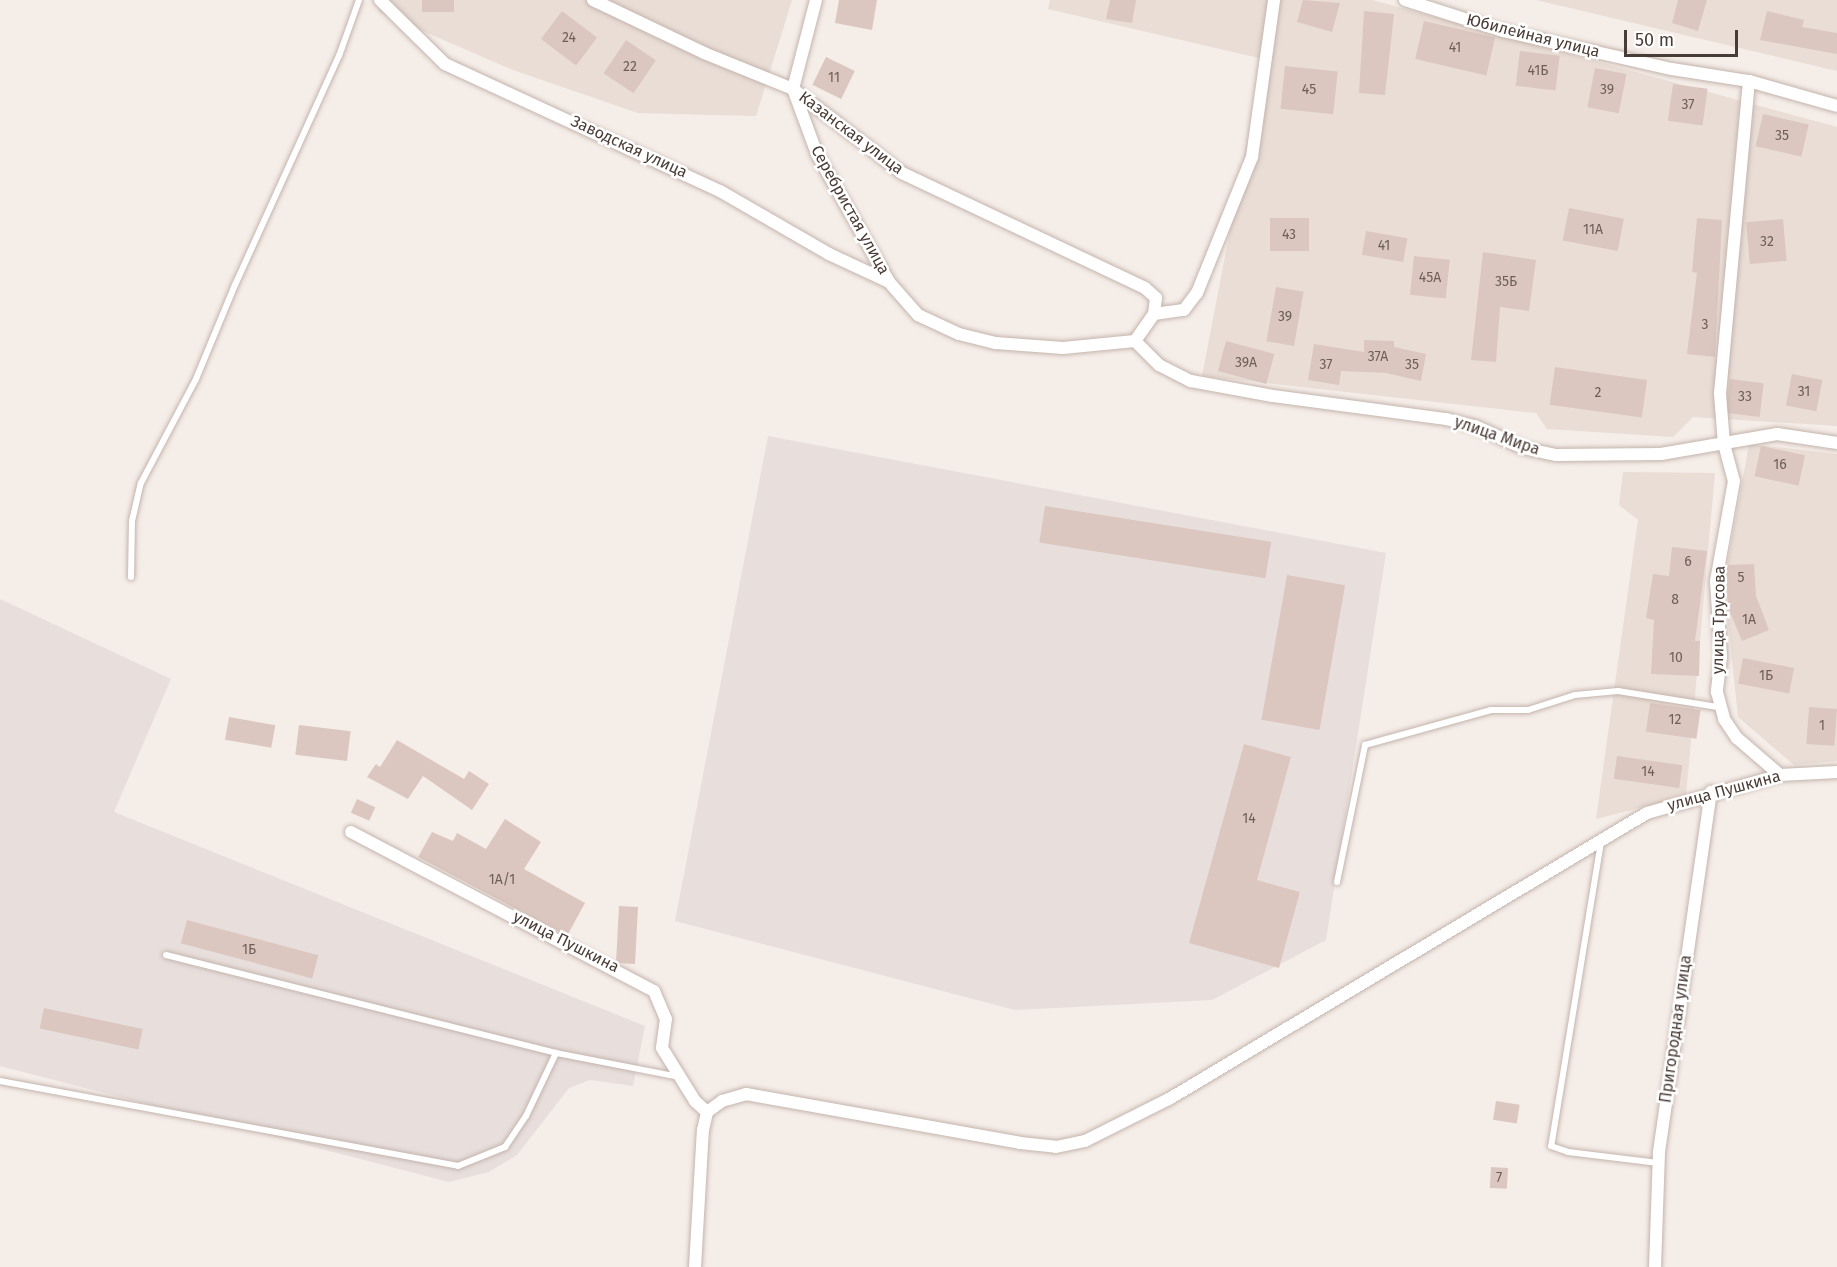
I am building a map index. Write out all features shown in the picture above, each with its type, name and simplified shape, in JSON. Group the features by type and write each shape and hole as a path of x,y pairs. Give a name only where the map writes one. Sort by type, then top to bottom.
{"street":[{"name":"Заводская улица","path":"380,0 444,64 720,190 829,254 889,282"},
{"name":"Казанская улица","path":"593,0 704,53 793,89 902,173 1145,288 1156,298 1154,314"},
{"path":"793,89 816,0"},
{"path":"889,282 918,315 959,334 996,343 1063,348 1135,341 1154,314 1184,310 1194,298 1252,157 1274,0"},
{"name":"Юбилейная улица","path":"1405,0 1503,31 1672,69 1749,81 1837,106"},
{"name":"улица Трусова","path":"1718,706 1721,657 1716,581 1734,481 1724,444 1720,394 1749,81"},
{"name":"Серебристая улица","path":"793,89 817,154 889,282"},
{"name":"улица Мира","path":"1135,341 1159,365 1191,381 1273,396 1446,419 1475,426 1523,448 1556,455 1661,454 1777,434 1837,443"},
{"path":"1718,706 1737,738 1780,775"},
{"name":"улица Пушкина","path":"351,832 642,982 662,1001 666,1018 662,1048 683,1077 695,1101 707,1112 722,1101 746,1094 1020,1143 1056,1147 1084,1141 1169,1099 1647,813 1711,792 1780,775 1837,772"},
{"name":"Пригородная улица","path":"1655,1267 1658,1163 1711,792"},
{"path":"695,1267 699,1159 707,1112"}],"lane":[{"path":"130,577 132,521 141,483 196,379 235,285 339,56 359,0"},
{"path":"1337,882 1365,745 1491,710 1528,710 1575,695 1618,691 1718,706"},
{"path":"1601,842 1551,1146 1568,1152 1658,1163"},
{"path":"166,955 556,1053 683,1077"},
{"path":"0,1081 458,1166 504,1147 526,1116 556,1053"}],"shaded area":[{"path":"377,0 792,0 756,116 638,113 513,70 379,12"},
{"path":"1050,0 1372,0 1837,127 1837,426 1693,417 1673,437 1547,429 1536,413 1202,376 1263,59 1048,9"},
{"path":"1536,0 1837,0 1837,71"},
{"path":"768,436 1386,553 1326,940 1212,1000 1015,1010 675,921"},
{"path":"1749,444 1837,454 1837,761 1794,765 1738,717 1724,584"},
{"path":"1623,472 1715,473 1686,796 1596,819 1638,520 1619,505"},
{"path":"0,599 171,679 114,812 645,1026 633,1086 590,1080 569,1088 517,1155 489,1172 449,1182 0,1066"}],"building":[{"path":"422,0 454,0 454,12 422,12"},
{"path":"839,0 877,0 872,30 835,23"},
{"path":"1110,0 1136,0 1132,23 1106,19"},
{"path":"1303,0 1340,3 1332,32 1297,22"},
{"path":"1678,0 1707,0 1698,31 1672,23"},
{"path":"562,11 597,37 576,65 541,39"},
{"path":"1364,11 1394,14 1385,95 1359,93"},
{"path":"1767,11 1804,20 1802,27 1837,33 1837,54 1760,40"},
{"path":"1424,21 1495,37 1486,75 1415,59"},
{"path":"626,40 656,60 633,93 604,73"},
{"path":"1520,51 1560,56 1555,91 1516,86"},
{"path":"826,57 855,71 841,99 812,85"},
{"path":"1285,66 1338,72 1333,114 1281,109"},
{"path":"1595,68 1626,74 1619,113 1587,107"},
{"path":"1673,84 1708,89 1703,126 1668,121"},
{"path":"1763,114 1809,125 1801,157 1756,146"},
{"path":"1569,208 1624,219 1618,251 1563,240"},
{"path":"1270,218 1309,218 1309,251 1270,251"},
{"path":"1697,218 1722,220 1715,357 1687,354 1697,273 1692,272"},
{"path":"1783,219 1787,261 1750,264 1746,222"},
{"path":"1366,231 1407,238 1403,262 1362,255"},
{"path":"1483,252 1536,260 1529,311 1500,307 1496,362 1471,360"},
{"path":"1414,256 1450,260 1446,299 1410,295"},
{"path":"1276,287 1304,292 1294,346 1266,341"},
{"path":"1364,340 1394,341 1394,347 1426,354 1421,381 1386,373 1341,371 1339,385 1308,380 1314,344 1364,352"},
{"path":"1226,341 1274,354 1266,384 1218,371"},
{"path":"1555,367 1647,380 1642,418 1550,405"},
{"path":"1792,374 1822,380 1816,411 1786,405"},
{"path":"1730,379 1764,383 1760,417 1726,413"},
{"path":"1761,446 1805,455 1799,486 1755,476"},
{"path":"1045,506 1271,542 1265,578 1039,543"},
{"path":"1672,547 1707,551 1695,641 1700,641 1699,676 1651,674 1654,620 1646,618 1653,574 1669,576"},
{"path":"1754,564 1756,596 1769,630 1742,641 1728,607 1726,570 1727,565"},
{"path":"1287,575 1345,585 1320,730 1261,720"},
{"path":"1743,658 1794,668 1789,693 1738,684"},
{"path":"1650,703 1701,710 1696,739 1646,732"},
{"path":"1809,707 1837,709 1834,746 1806,744"},
{"path":"229,717 275,725 271,748 225,740"},
{"path":"299,725 351,731 347,761 295,755"},
{"path":"397,740 464,779 469,771 489,784 472,810 423,776 408,799 367,777 376,764 380,767"},
{"path":"1244,744 1291,757 1257,880 1300,892 1279,968 1189,943"},
{"path":"1617,756 1682,765 1679,788 1614,779"},
{"path":"357,799 375,807 369,821 351,813"},
{"path":"505,819 541,842 524,869 585,903 567,936 418,857 432,832 453,841 457,833 486,849"},
{"path":"619,906 638,907 635,964 616,963"},
{"path":"187,920 318,955 312,978 181,943"},
{"path":"44,1008 143,1029 138,1050 40,1029"},
{"path":"1496,1101 1520,1105 1517,1124 1493,1120"},
{"path":"1491,1167 1508,1168 1507,1189 1490,1188"}]}
